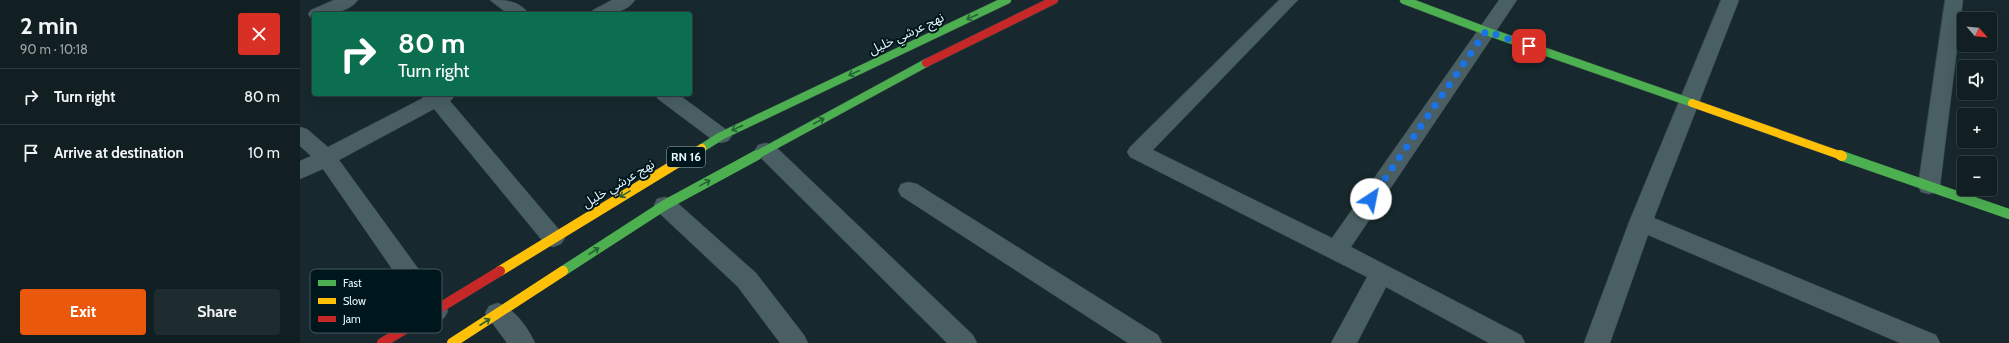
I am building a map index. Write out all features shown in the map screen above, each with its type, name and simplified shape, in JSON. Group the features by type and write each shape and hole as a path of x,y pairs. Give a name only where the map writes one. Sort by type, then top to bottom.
{"main road":[{"name":"نهج عرشي خليل","path":"442,307 721,136 1007,0"},
{"name":"RN 16","path":"452,343 665,205 939,56 1054,0"},
{"path":"1404,0 1486,31 2009,214"},
{"name":"نهج عرشي خليل","path":"382,343 399,333"}],"street":[{"path":"322,12 349,0"},
{"path":"499,0 517,12"},
{"path":"603,12 626,0"},
{"path":"1289,0 1138,152 1336,250 1510,343"},
{"path":"1336,250 1508,0"},
{"path":"1597,343 1641,222 1730,0"},
{"path":"1929,186 1954,0"},
{"path":"300,21 312,16"},
{"path":"300,171 438,96 553,238"},
{"path":"667,96 721,136"},
{"path":"300,134 326,157 405,269"},
{"path":"766,150 964,343"},
{"path":"910,190 1149,343"},
{"path":"665,205 747,280 795,343"},
{"path":"1641,222 1927,343"},
{"path":"1344,343 1380,273"},
{"path":"498,312 522,343"}],"traffic: fast":[{"path":"702,148 721,136 1007,0"},
{"path":"1404,0 1486,31 1692,103"},
{"path":"563,271 665,205 926,63"},
{"path":"1842,156 2009,214"}],"traffic: slow":[{"path":"1692,103 1842,156"},
{"path":"500,271 702,148"},
{"path":"452,343 563,271"}],"traffic: jam":[{"path":"926,63 1054,0"},
{"path":"442,306 500,271"},
{"path":"382,343 398,333"}],"route":[{"path":"1371,199 1486,31 1529,46"}]}
